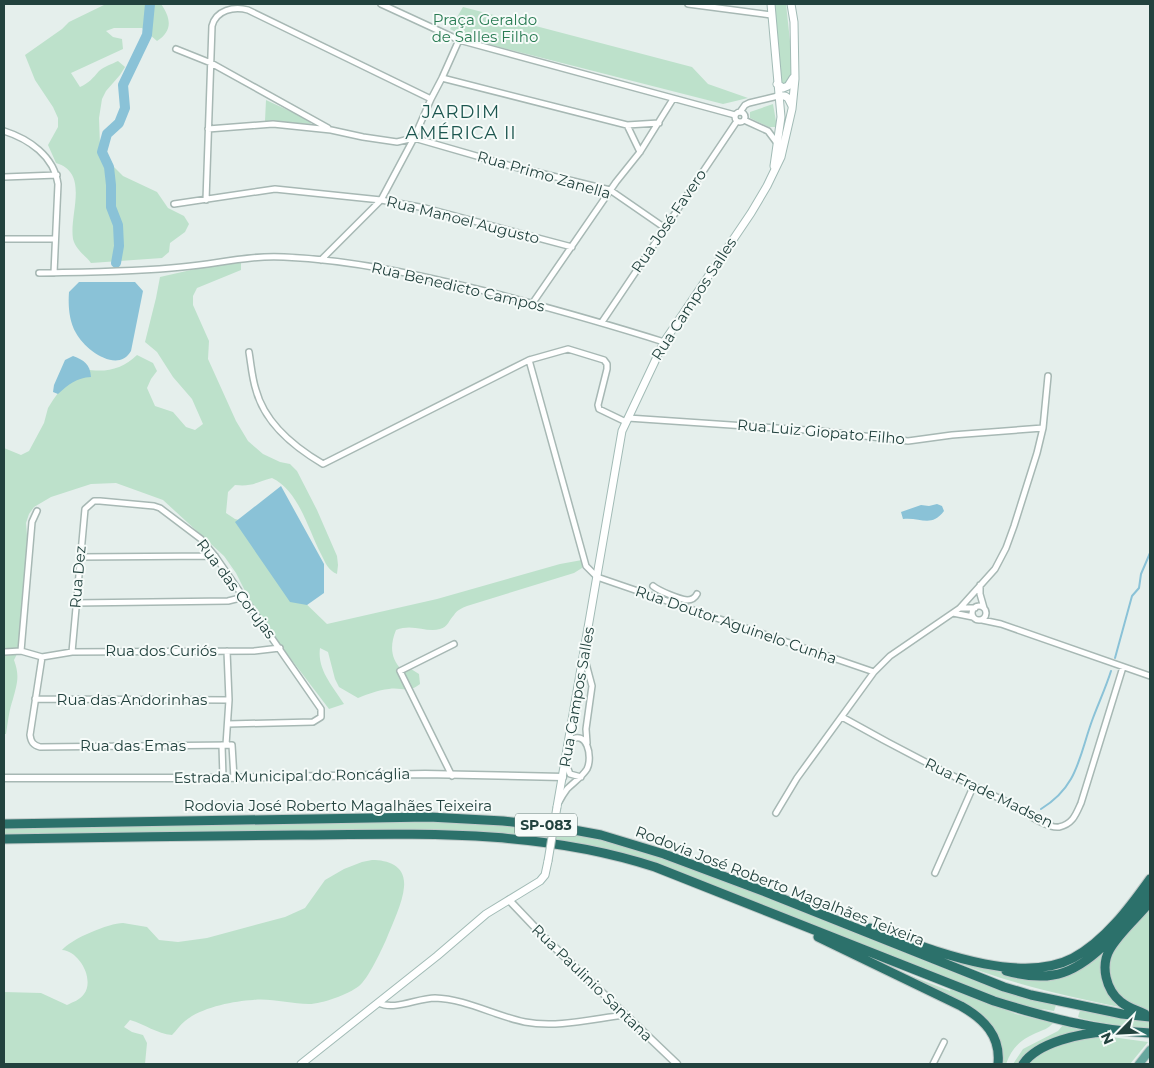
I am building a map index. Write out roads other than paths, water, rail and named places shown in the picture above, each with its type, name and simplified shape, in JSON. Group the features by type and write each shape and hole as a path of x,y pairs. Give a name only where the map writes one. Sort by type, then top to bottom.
{"highway":[{"name":"Rodovia José Roberto Magalhães Teixeira","path":"4,824 429,817 503,820 563,828 620,840 664,854 764,891 990,983 1057,1001 1122,1014 1150,1016"},
{"name":"Rodovia José Roberto Magalhães Teixeira","path":"4,840 426,834 497,836 558,844 612,854 655,867 974,993 1043,1016 1077,1023 1150,1033"},
{"path":"965,959 1034,969 1054,966 1064,962 1084,952 1101,938 1128,908 1150,878"},
{"path":"764,891 991,968 1031,976 1054,975 1084,963 1095,955 1150,890"},
{"path":"1150,902 1115,942 1106,958 1105,967 1108,983 1115,996 1126,1005 1150,1016"},
{"path":"760,908 971,1012 992,1031 998,1049 998,1064"},
{"path":"1023,1064 1026,1059 1038,1050 1073,1036 1095,1032 1137,1032"}],"main road":[{"path":"770,4 781,117 773,174"},
{"name":"Rua Campos Salles","path":"301,1064 379,1003 480,919 540,882 545,875 566,764 622,430 664,342 750,213 781,158 790,124 796,67 794,22 791,4"},
{"path":"777,84 783,88 788,86 796,67"},
{"path":"778,96 788,98 792,109"},
{"path":"780,130 790,124"},
{"path":"1139,1064 1150,1050"}],"street":[{"path":"381,4 459,40 737,116 744,114 744,120"},
{"path":"688,4 771,15"},
{"path":"206,200 214,19 218,14 226,10 240,8 248,10 430,99"},
{"path":"321,260 381,200 414,138 430,99 442,78 459,40"},
{"path":"176,50 211,63 331,130"},
{"path":"442,78 627,125 659,123"},
{"name":"Rua José Favero","path":"602,322 745,105 778,96"},
{"path":"532,304 610,190 640,152 673,99"},
{"path":"737,116 742,122 744,120 768,131 778,143"},
{"name":"Rua Primo Zanella","path":"208,129 273,124 331,130 397,142 414,138 511,166 610,190 665,228"},
{"path":"627,125 640,152"},
{"path":"768,131 780,130"},
{"path":"4,131 14,134 44,154 57,175 54,273"},
{"path":"4,177 57,175"},
{"name":"Rua Manoel Augusto","path":"174,204 275,190 381,200 425,208 572,247"},
{"path":"4,239 55,239"},
{"name":"Rua Benedicto Campos","path":"39,273 137,271 185,267 249,257 321,260 408,273 602,322 664,342"},
{"name":"Rua Luiz Giopato Filho","path":"529,360 568,350 604,360 607,364 607,369 598,405 599,409 601,412 627,420 821,431 908,441 952,435 1043,428"},
{"path":"249,352 256,391 264,410 276,427 300,450 323,464 529,360 586,566 597,577"},
{"path":"776,813 797,778 874,672 890,656 960,608 995,569 1006,548 1037,454 1043,428 1048,376"},
{"name":"Rua das Corujas","path":"89,504 100,500 154,506 185,525 201,539 244,596 321,708 321,717 313,722 228,724"},
{"name":"Rua Dez","path":"72,652 84,509 89,504"},
{"path":"22,651 32,522 37,511"},
{"path":"80,557 215,556"},
{"name":"Rua Doutor Aguinelo Cunha","path":"597,577 874,672"},
{"path":"980,585 980,594 986,615 982,620"},
{"path":"653,586 658,590 688,600 694,598 697,594"},
{"path":"972,594 973,617"},
{"path":"75,603 228,601 244,596"},
{"path":"960,608 981,607 1001,624"},
{"path":"953,613 1001,624 1150,676"},
{"path":"452,776 400,671 454,644"},
{"name":"Rua dos Curiós","path":"42,657 72,652 254,651 280,648"},
{"path":"4,652 22,651 42,657 35,699"},
{"path":"223,778 229,700 227,651"},
{"path":"557,806 568,789 581,777 588,766 589,752 586,728 592,686 584,654"},
{"name":"Rua Frade Madsen","path":"842,717 973,787 1006,802 1044,823 1058,828 1068,824 1074,818 1081,803 1123,667"},
{"name":"Rua das Andorinhas","path":"35,699 229,700"},
{"name":"Rua das Emas","path":"35,699 30,735 34,745 40,747 227,745"},
{"path":"569,741 574,738 580,738 587,744"},
{"path":"227,745 234,778"},
{"path":"566,764 570,774 581,777"},
{"name":"Estrada Municipal do Roncáglia","path":"4,778 234,778 425,774 581,777"},
{"path":"935,873 973,787"},
{"name":"Rua Paulinio Santana","path":"509,900 547,940 677,1064"},
{"path":"379,1003 390,1006 416,1000 446,999 512,1019 542,1024 625,1015"},
{"path":"933,1064 944,1042"}],"water":[{"path":"79,282 135,282 143,291 131,351 125,358 110,360 102,357 80,340 72,323 69,302 69,292"},
{"path":"73,356 86,363 91,377 73,382 58,394 53,392 54,385 65,360"},
{"path":"281,486 324,564 324,593 307,605 290,602 235,522"},
{"path":"937,504 942,506 944,511 935,519 925,521 903,519 901,512 921,505"}],"waterway":[{"path":"116,263 119,246 118,225 111,207 109,167 102,152 107,134 119,123 125,108 123,85 147,35 150,4"},
{"path":"1115,658 1132,596 1139,588 1141,574 1150,553"},
{"path":"1041,809 1054,800 1063,790 1076,769 1111,671"}],"district":[{"name":"JARDIM AMÉRICA II","path":"461,122"}],"park label":[{"name":"Praça Geraldo de Salles Filho","path":"485,28"}]}
